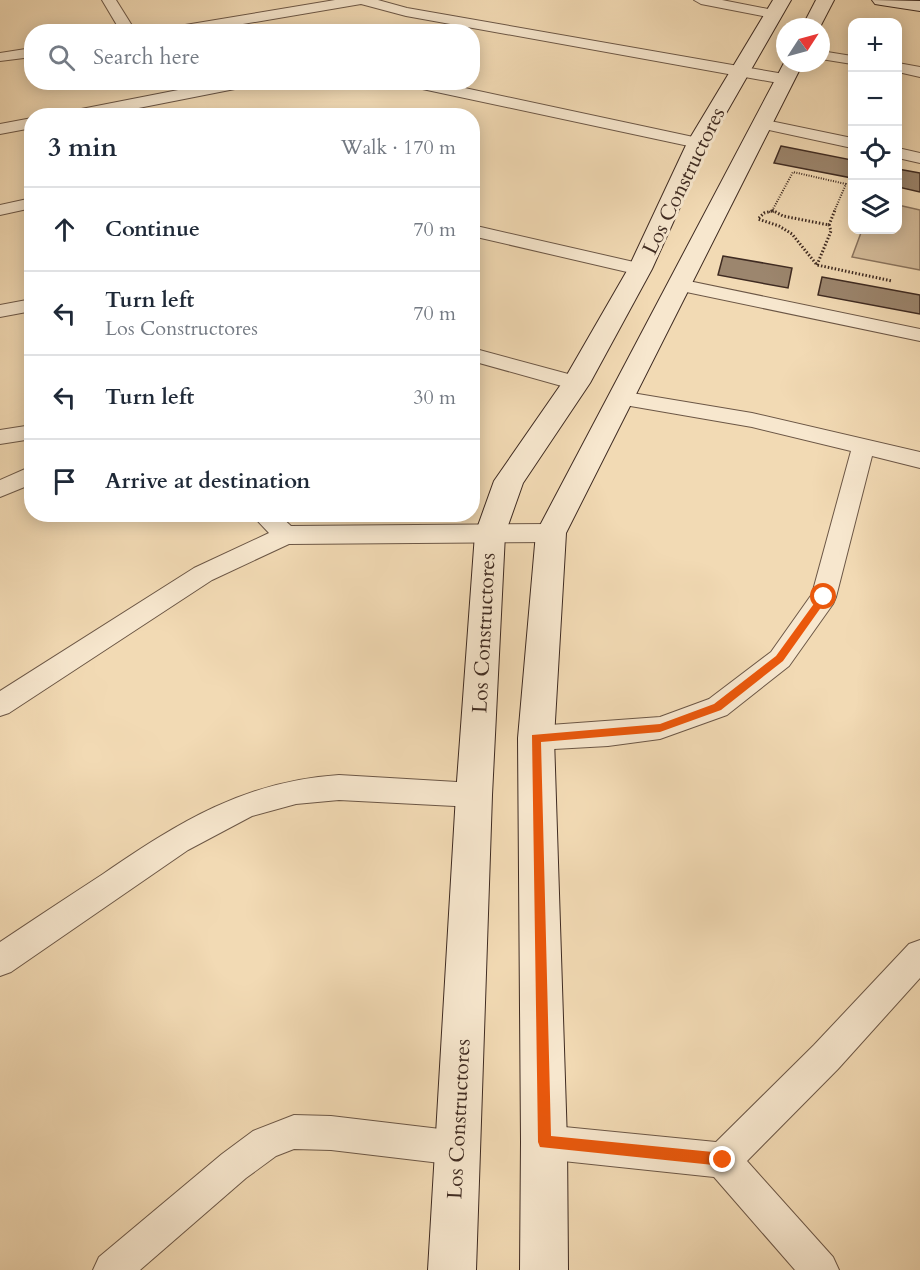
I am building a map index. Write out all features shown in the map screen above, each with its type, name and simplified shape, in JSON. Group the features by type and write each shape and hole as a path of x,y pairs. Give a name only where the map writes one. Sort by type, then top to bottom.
{"main road":[{"path":"816,18 825,0"},
{"path":"881,0 920,6"},
{"name":"Los Constructores","path":"452,1270 474,795 490,534 509,481 576,382 640,269 698,143 777,7"},
{"name":"Los Constructores","path":"544,1270 544,1142 536,738 551,533 787,72"}],"street":[{"path":"109,0 124,24"},
{"path":"216,24 361,0 406,12 476,24"},
{"path":"701,0 777,7"},
{"path":"480,25 742,70 776,71"},
{"path":"0,57 24,53"},
{"path":"830,56 848,59"},
{"path":"902,69 920,72"},
{"path":"166,90 175,108"},
{"path":"113,108 205,90"},
{"path":"447,90 698,143"},
{"path":"462,108 472,96"},
{"path":"0,129 24,124"},
{"path":"761,124 848,142"},
{"path":"902,154 920,158"},
{"path":"0,210 24,205"},
{"path":"480,232 640,269"},
{"path":"679,285 920,335"},
{"path":"0,312 24,307"},
{"path":"480,356 576,382"},
{"path":"620,398 752,420 920,460"},
{"path":"0,437 24,433"},
{"path":"536,738 660,728 718,707 780,659 824,597 864,446"},
{"path":"0,489 24,478"},
{"path":"271,522 286,535"},
{"path":"0,705 202,574 286,535 551,533"},
{"path":"2,955 193,830 229,811 266,798 298,791 339,788 474,795"},
{"path":"723,1160 826,1057 920,955"},
{"path":"112,1270 234,1166 265,1143 294,1132 331,1133 457,1148"},
{"path":"544,1142 723,1160 820,1270"}],"path":[{"path":"772,211 793,172 846,184 829,225 831,231 817,265"},
{"path":"829,225 783,216 772,211 764,213 758,219 779,226 792,234 817,265 891,281"}],"shaded area":[{"path":"902,206 920,210 920,270 852,257 861,234 902,234"}],"building":[{"path":"781,146 848,159 848,177 774,163"},
{"path":"902,170 920,173 920,192 902,188"},
{"path":"723,256 792,268 788,288 718,275"},
{"path":"822,277 920,295 920,314 818,295"}],"route":[{"path":"723,1160 544,1142 536,738 608,734 660,728 718,707 780,659 824,597"}]}
